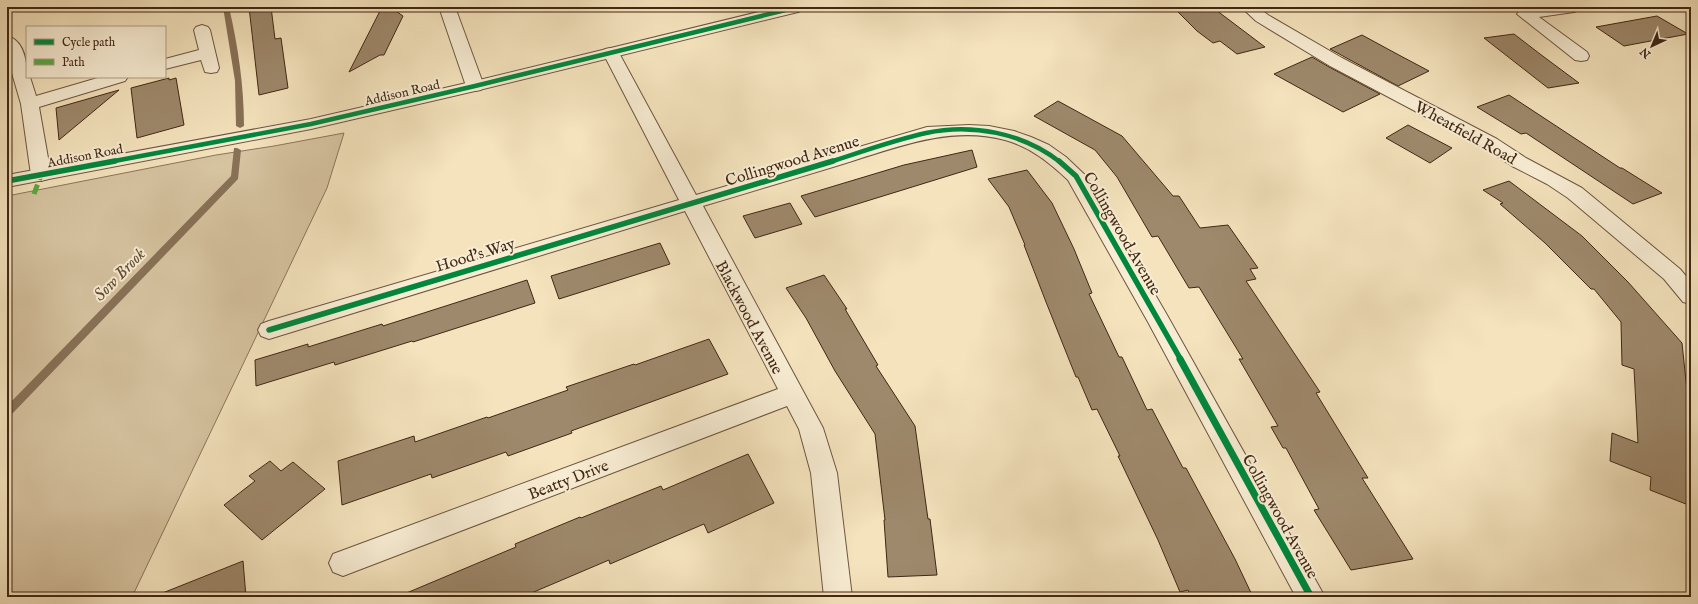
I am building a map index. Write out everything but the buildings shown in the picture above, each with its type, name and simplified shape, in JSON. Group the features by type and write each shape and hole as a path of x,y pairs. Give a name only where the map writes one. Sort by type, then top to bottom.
{"street":[{"path":"447,7 475,86"},
{"name":"Addison Road","path":"7,182 311,124 475,86 798,7"},
{"name":"Wheatfield Road","path":"1249,7 1262,18 1336,62 1490,143 1575,193 1682,279 1691,296"},
{"path":"1520,11 1574,7"},
{"path":"1520,11 1581,56"},
{"path":"166,64 209,60 202,30"},
{"path":"7,41 12,45 30,104 41,175"},
{"name":"Blackwood Avenue","path":"611,52 690,204 811,428 824,474 838,597"},
{"path":"30,104 117,78"},
{"name":"Collingwood Avenue","path":"690,204 927,133 958,130 1007,134 1034,145 1053,156 1076,176 1159,321 1311,597"},
{"name":"Hood's Way","path":"268,330 585,234 690,204"},
{"name":"Beatty Drive","path":"343,563 792,394"}],"shaded area":[{"path":"344,133 327,188 132,597 7,597 7,196 216,155"}],"waterway":[{"name":"Sow Brook","path":"226,7 239,81 240,126"},
{"name":"Sow Brook","path":"7,412 235,177 237,150"}],"marked path":[{"path":"34,194 41,175"}],"cycle path":[{"path":"7,181 311,124 475,86 798,7"},
{"path":"269,330 927,133 969,130 1007,135 1042,149 1076,176 1159,321 1311,597"}]}
